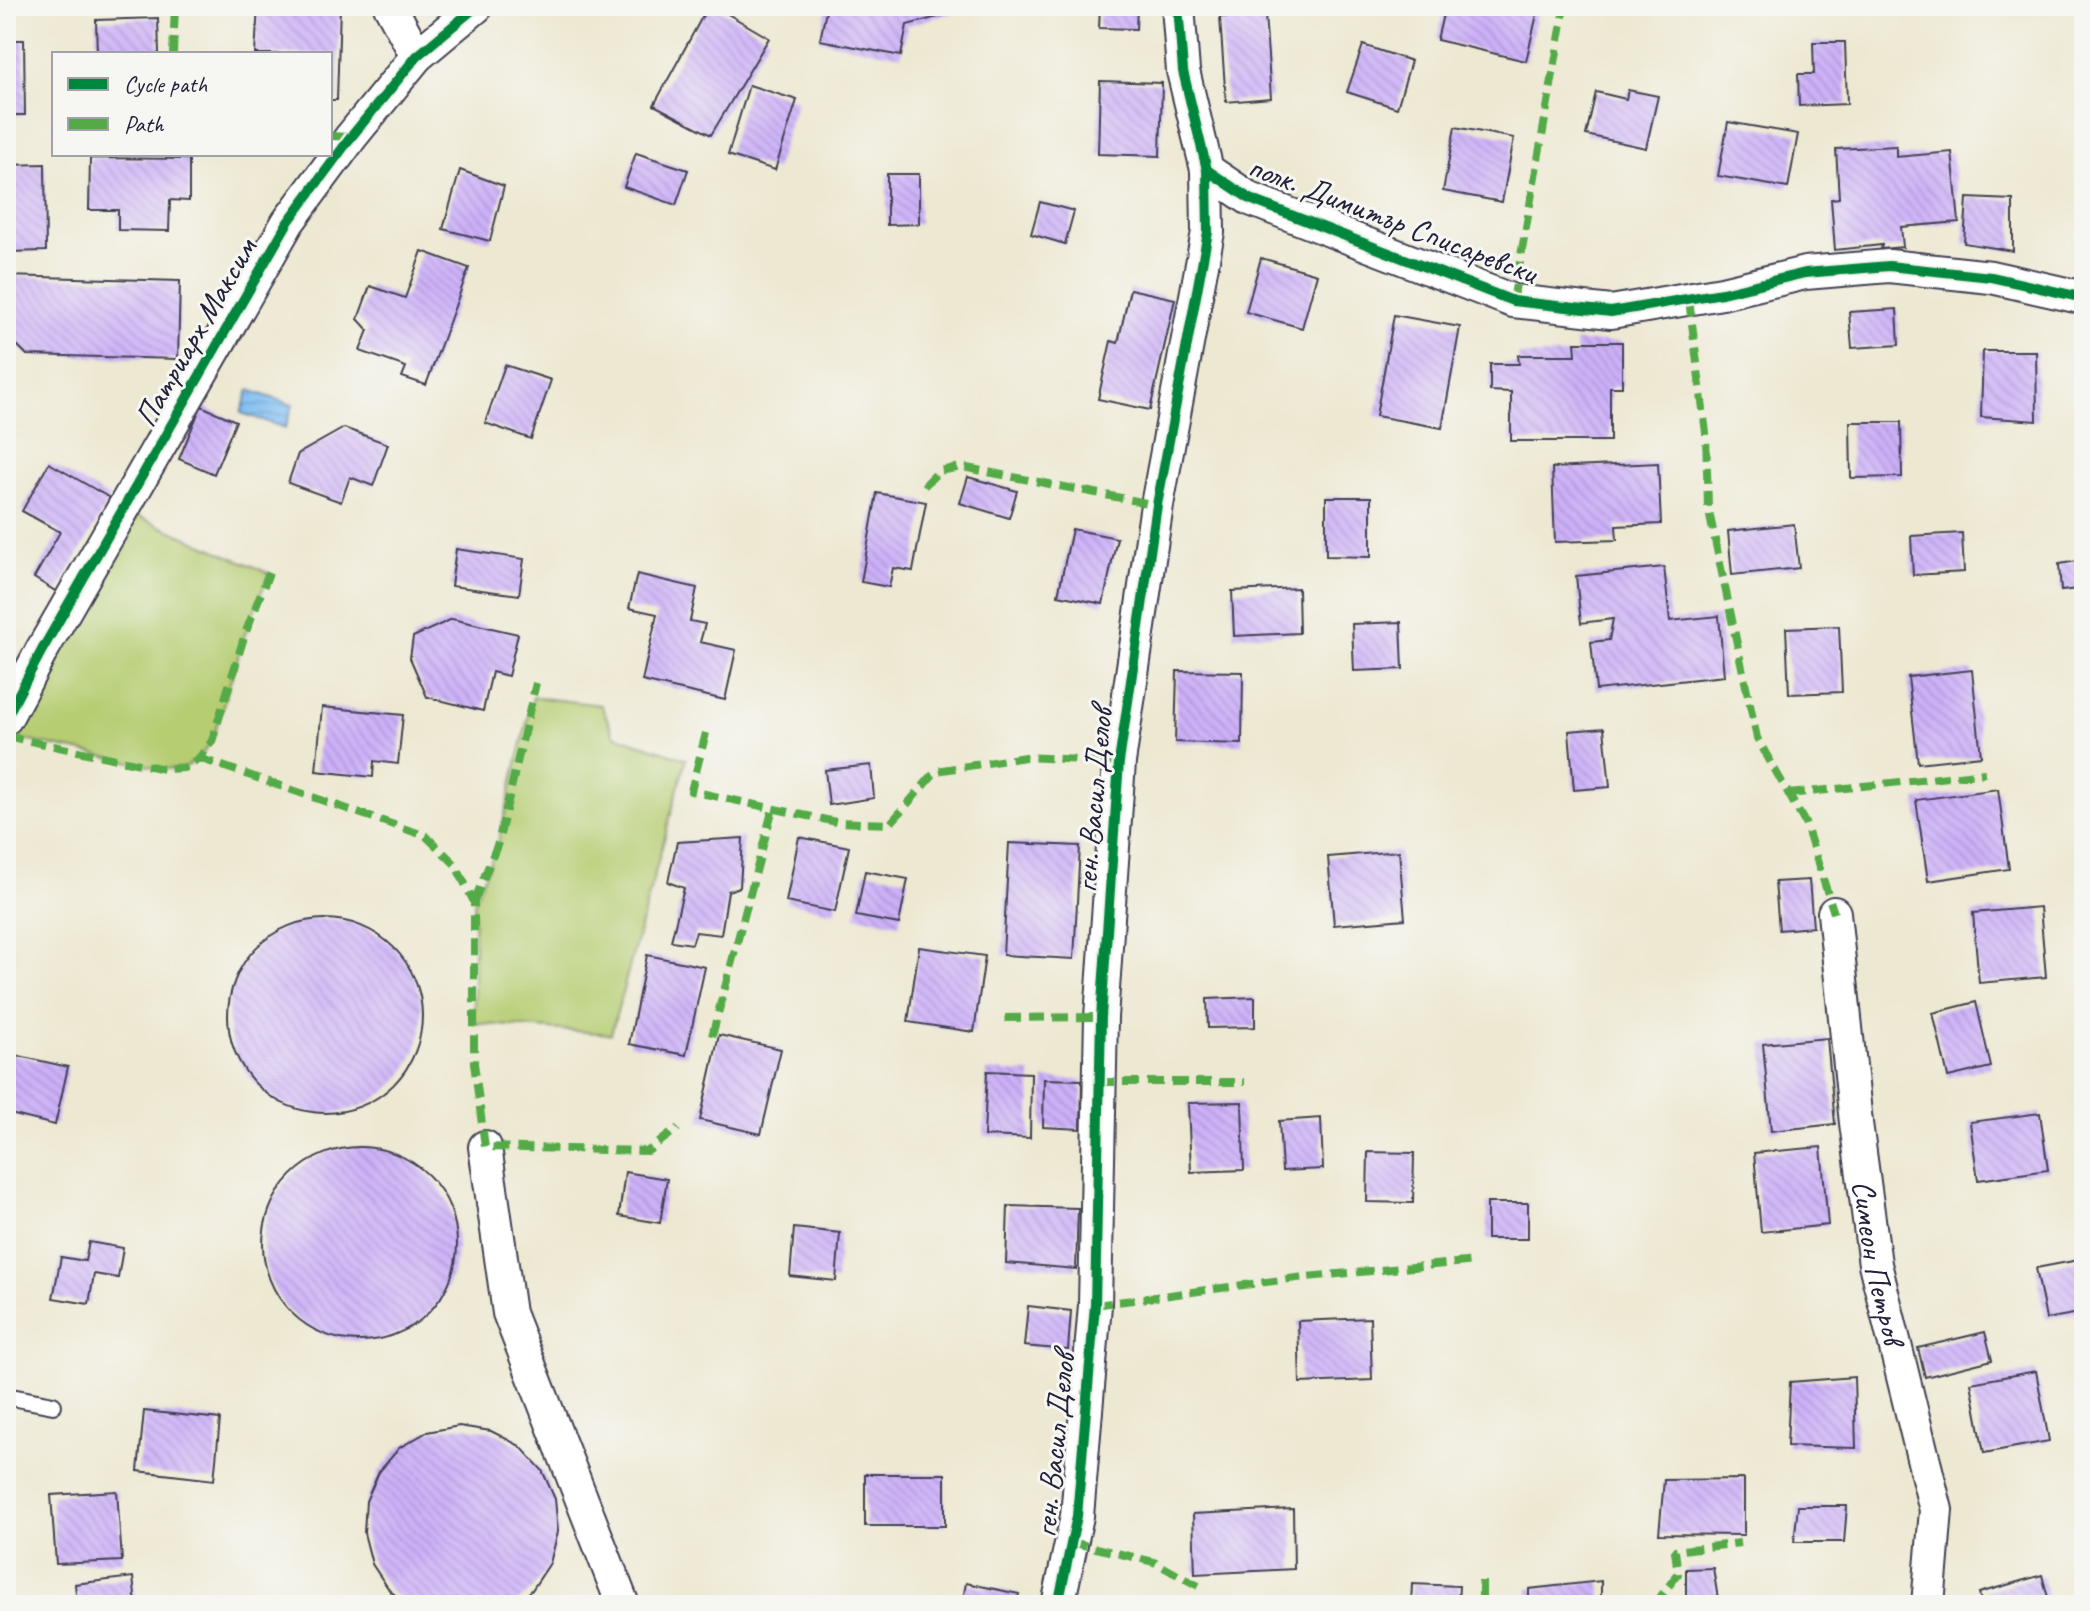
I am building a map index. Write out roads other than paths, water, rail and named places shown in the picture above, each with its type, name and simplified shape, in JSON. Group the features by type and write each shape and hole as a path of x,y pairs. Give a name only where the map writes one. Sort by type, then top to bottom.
{"street":[{"path":"390,6 417,56"},
{"name":"Патриарх Максим","path":"6,718 288,222 351,137 417,56 477,6"},
{"name":"ген. Васил Делов","path":"1058,1605 1077,1516 1095,1305 1101,1017 1119,762 1157,505 1208,232 1207,170 1183,71 1178,6"},
{"name":"полк. Димитър Списаревски","path":"1207,170 1250,199 1513,301 1611,312 1722,293 1805,273 1889,266 1991,277 2084,298"},
{"name":"Симеон Петров","path":"1834,913 1856,1123 1875,1264 1936,1510 1928,1605"},
{"path":"485,1147 509,1313 623,1605"}],"lane":[{"path":"6,1396 53,1405"}],"water":[{"path":"249,390 293,405 285,428 241,413"}]}
